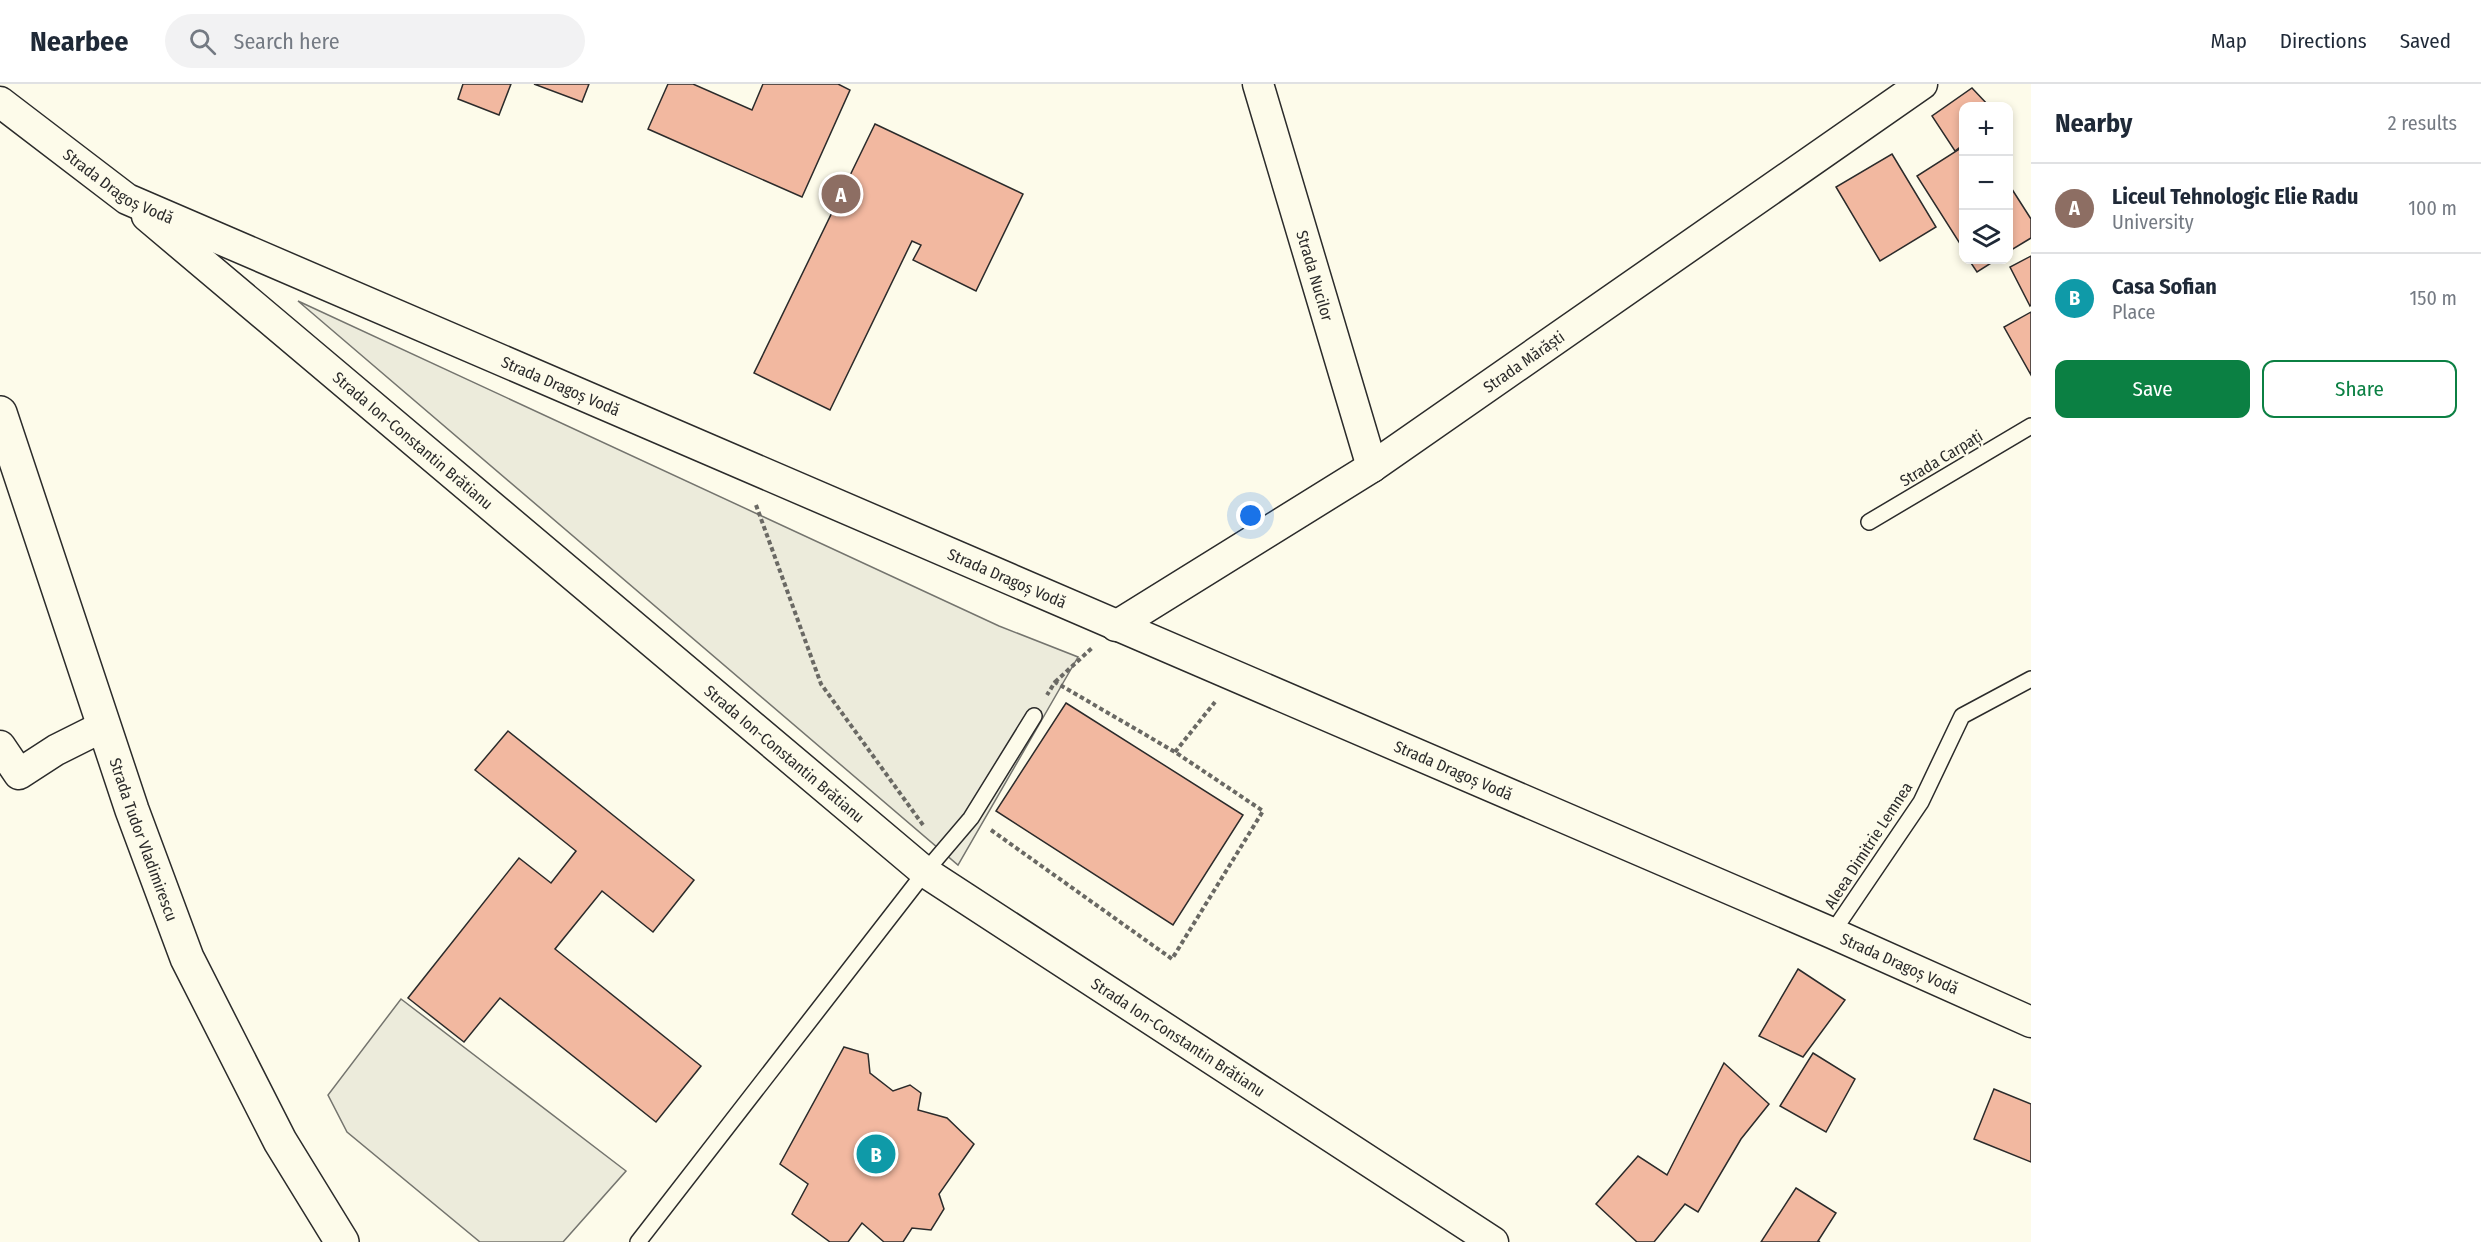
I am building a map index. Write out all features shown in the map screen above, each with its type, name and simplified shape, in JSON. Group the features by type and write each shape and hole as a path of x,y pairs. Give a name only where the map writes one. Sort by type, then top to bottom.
{"main road":[{"name":"Strada Tudor Vladimirescu","path":"0,413 132,810 187,958 280,1141 342,1242"}],"street":[{"name":"Strada Nucilor","path":"1258,84 1372,467"},
{"name":"Strada Mărăști","path":"1116,626 1372,467 1922,84"},
{"name":"Strada Dragoș Vodă","path":"0,102 43,137 127,198 1234,678 1832,933 2031,1022"},
{"path":"0,126 43,137"},
{"name":"Strada Ion-Constantin Brătianu","path":"127,198 934,862 1493,1242"},
{"path":"0,746 10,780 56,750 104,726"}],"lane":[{"name":"Strada Carpați","path":"1869,522 2031,426"},
{"name":"Aleea Dimitrie Lemnea","path":"1832,933 1920,802 1962,716 2031,679"},
{"path":"638,1242 972,816 1034,716"}],"path":[{"path":"740,463 821,684 934,862"},
{"path":"1034,716 1055,682 1116,626"},
{"path":"1175,752 1234,678"},
{"path":"972,816 1172,959 1263,811 1175,752 1055,682"}],"shaded area":[{"path":"298,301 999,626 1078,657 958,865"},
{"path":"401,999 626,1171 563,1242 480,1242 347,1132 328,1095"}],"building":[{"path":"463,84 511,84 499,115 458,99"},
{"path":"534,84 589,84 582,102"},
{"path":"668,84 693,84 752,110 763,84 838,84 850,90 802,197 648,129"},
{"path":"1972,88 1985,102 1959,102 1959,148 1955,151 1932,116"},
{"path":"875,124 1023,194 976,291 913,260 921,245 912,241 830,410 754,373"},
{"path":"1959,149 1959,242 1917,176"},
{"path":"1892,154 1936,227 1880,261 1836,187"},
{"path":"2013,191 2031,219 2031,238 2013,249"},
{"path":"2031,256 2031,305 2030,306 2010,267"},
{"path":"1972,264 1990,264 1977,272"},
{"path":"2031,312 2031,375 2004,327"},
{"path":"1066,703 1243,815 1173,925 996,811"},
{"path":"508,731 694,880 653,932 602,891 555,949 701,1066 656,1122 500,998 464,1042 408,998 519,858 551,883 576,851 475,770"},
{"path":"1798,969 1845,1000 1803,1057 1759,1036"},
{"path":"844,1047 868,1054 870,1073 893,1091 910,1085 921,1093 918,1110 947,1118 974,1144 939,1194 944,1209 931,1230 912,1228 903,1242 884,1242 862,1223 848,1242 830,1242 792,1214 808,1184 780,1164"},
{"path":"1813,1053 1855,1079 1826,1132 1780,1106"},
{"path":"1724,1063 1769,1104 1741,1139 1698,1212 1685,1204 1654,1242 1637,1242 1596,1204 1638,1156 1667,1175"},
{"path":"1994,1089 2031,1104 2031,1162 1974,1139"},
{"path":"1796,1188 1836,1213 1818,1241 1820,1242 1761,1242"}],"place":[{"name":"Liceul Tehnologic Elie Radu","path":"841,194"},
{"name":"Casa Sofian","path":"876,1154"}]}
